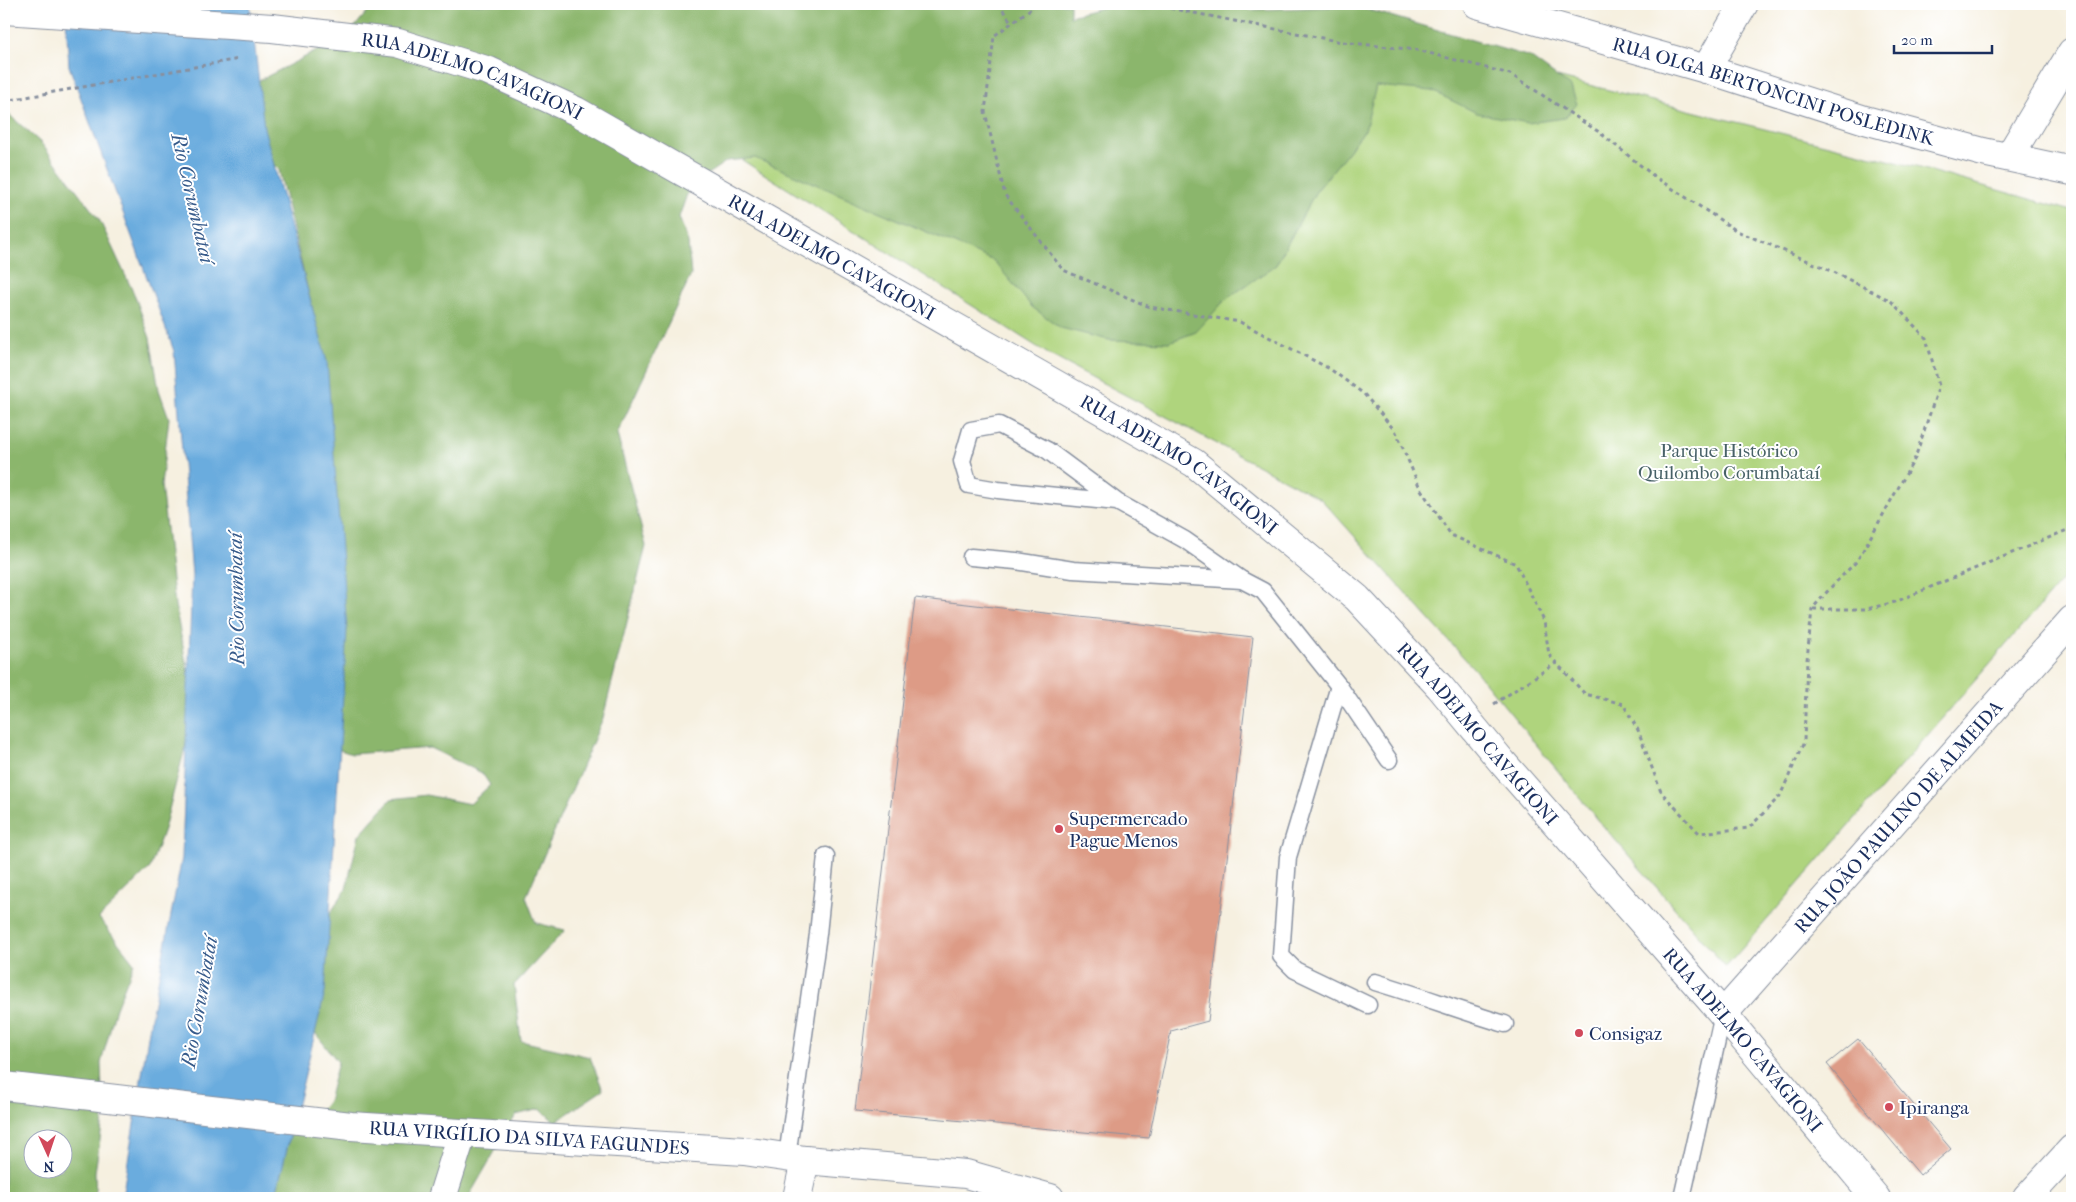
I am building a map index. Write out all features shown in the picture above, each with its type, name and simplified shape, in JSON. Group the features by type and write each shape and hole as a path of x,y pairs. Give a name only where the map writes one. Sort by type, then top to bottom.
{"street":[{"name":"RUA OLGA BERTONCINI POSLEDINK","path":"1477,4 1706,69 1865,120 2072,171"},
{"path":"1706,69 1744,4"},
{"name":"RUA ADELMO CAVAGIONI","path":"4,10 272,28 398,43 489,71 576,111 1194,463 1357,598 1440,687 1467,722 1723,1014 1876,1198"},
{"path":"2009,157 2072,52"},
{"name":"RUA JOÃO PAULINO DE ALMEIDA","path":"1723,1014 2072,620"},
{"name":"RUA VIRGÍLIO DA SILVA FAGUNDES","path":"4,1086 351,1126 744,1151 796,1159 966,1174 1050,1198"},
{"path":"442,1198 462,1134"},
{"path":"2027,1198 2072,1149"},
{"path":"796,1159 797,1198"}],"lane":[{"path":"1117,502 998,490 969,485 962,461 971,430 999,425 1047,450 1117,502 1184,540 1242,580 1263,590 1339,686 1388,760"},
{"path":"971,557 1016,561 1073,570 1242,580"},
{"path":"1339,686 1288,857 1281,956 1295,970 1368,1005"},
{"path":"796,1159 826,856"},
{"path":"1376,982 1430,998 1505,1024"},
{"path":"1682,1198 1723,1014"}],"path":[{"path":"998,4 1012,23"},
{"path":"1037,4 994,36 985,112 1005,195 1063,270 1150,307 1240,322 1330,369 1364,394 1396,432 1420,488 1451,534 1516,564 1544,621 1549,655 1585,694 1623,704 1638,730 1661,792 1699,833 1749,828 1780,796 1804,742 1807,660 1812,609 1833,584 1857,561 1915,458 1939,386 1926,338 1891,301 1832,271 1737,231 1655,178 1599,132 1510,74 1417,50 1342,42 1148,4"},
{"path":"4,101 245,58"},
{"path":"1812,609 1867,609 1895,602 2072,528"},
{"path":"1467,722 1556,663"}],"green space":[{"path":"370,4 1070,4 1070,16 1116,4 1214,4 1251,10 1356,6 1530,57 1571,87 1577,104 1565,118 1528,123 1477,113 1432,91 1376,86 1365,130 1315,193 1276,265 1225,300 1196,332 1169,342 1109,340 1061,328 1032,307 994,261 755,158 727,161 690,186 679,217 688,242 691,275 617,434 646,546 603,718 526,897 536,923 565,930 514,985 521,1041 590,1057 603,1090 555,1122 540,1109 516,1115 468,1198 233,1198 266,1148 310,1124 328,1101 338,1062 309,1025 322,926 346,889 359,835 391,799 426,795 470,804 490,785 482,773 430,748 352,754 337,749 323,354 279,170 213,104 348,35 372,6"},
{"name":"Parque Histórico Quilombo Corumbataí","path":"1016,20 1361,28 1916,167 2072,211 2072,569 1726,967 1604,827 1475,670 1321,499 1050,355 682,122"},
{"path":"4,110 41,143 100,221 135,296 150,338 159,390 169,418 161,485 175,605 195,709 164,829 150,868 99,918 134,963 115,1011 101,1063 103,1120 95,1172 96,1198 4,1198"}],"water":[{"name":"Rio Corumbataí","path":"65,4 250,4 264,128 327,362 347,630 325,992 275,1198 122,1198 151,1018 182,858 192,575 174,351 69,66"}],"building":[{"name":"Supermercado Pague Menos","path":"915,598 1253,637 1208,1021 1171,1031 1149,1138 855,1111"},
{"name":"Ipiranga","path":"1858,1039 1951,1149 1920,1175 1827,1064"}],"place":[{"name":"Supermercado Pague Menos","path":"1059,829"},
{"name":"Consigaz","path":"1579,1033"},
{"name":"Ipiranga","path":"1889,1107"}]}
